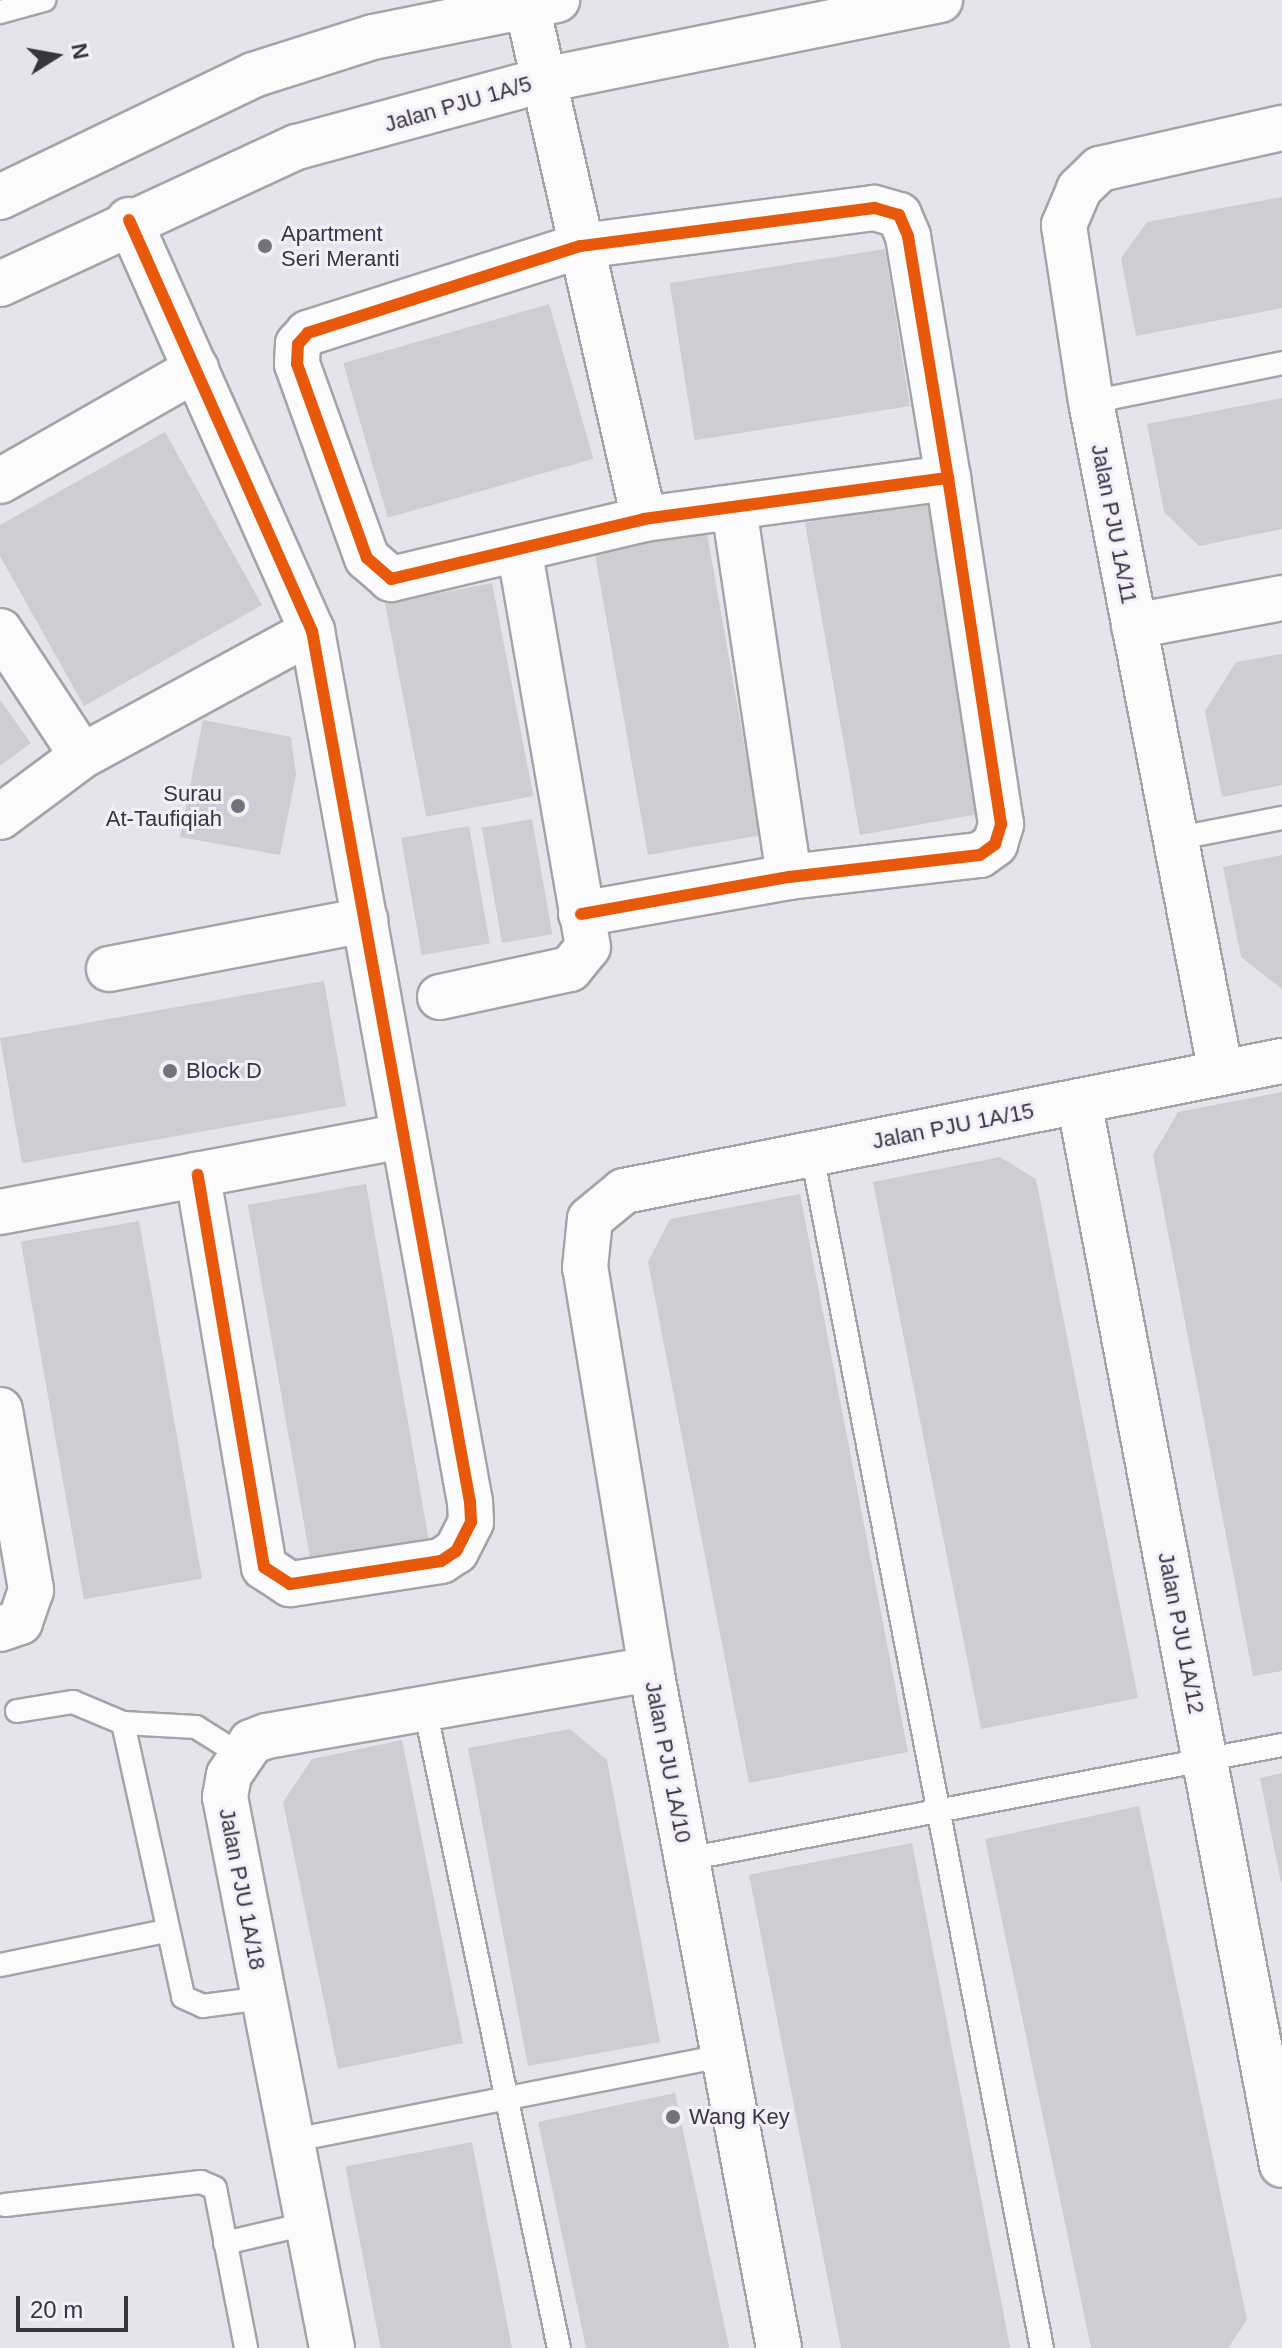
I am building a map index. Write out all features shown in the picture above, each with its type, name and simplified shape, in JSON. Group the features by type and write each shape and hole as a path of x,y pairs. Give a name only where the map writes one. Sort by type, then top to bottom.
{"street":[{"name":"Jalan PJU 1A/5","path":"0,284 129,220 297,147 544,80 940,0"},
{"path":"0,197 253,75 373,37 542,3 544,80 644,519"},
{"name":"Jalan PJU 1A/11","path":"1221,1073 1091,402 1065,260 1064,225 1079,189 1128,157 1282,128"},
{"path":"581,914 789,877 980,855 995,844 1001,824 948,478 899,215 874,208 580,246 308,333 298,344 297,364 376,571 391,579 520,553 644,519 948,478"},
{"path":"129,220 312,631 470,1502 464,1538 441,1561 290,1584 264,1567 198,1175"},
{"path":"0,481 196,369"},
{"path":"734,508 789,877"},
{"path":"440,997 570,969 588,947 520,553"},
{"path":"1134,626 1282,598"},
{"path":"0,631 82,756"},
{"path":"0,817 82,756 312,631"},
{"path":"109,969 365,920"},
{"name":"Jalan PJU 1A/15","path":"624,1191 1282,1061"},
{"name":"Jalan PJU 1A/12","path":"1079,1101 1282,2165"},
{"path":"0,1212 403,1136"},
{"name":"Jalan PJU 1A/10","path":"624,1191 590,1219 585,1268 651,1669 779,2348"},
{"path":"0,1410 31,1590 20,1622 0,1629"},
{"path":"239,1754 267,1736 651,1669"},
{"name":"Jalan PJU 1A/18","path":"239,1754 225,1797 289,2141 332,2348"}],"lane":[{"path":"0,12 44,0"},
{"path":"1091,402 1282,363"},
{"path":"1174,839 1282,818"},
{"path":"812,1154 935,1811 1042,2348"},
{"path":"17,1711 73,1702 123,1723 196,1727 239,1754"},
{"path":"425,1709 559,2348"},
{"path":"123,1723 165,1931 183,1997 203,2006 263,1998"},
{"path":"687,1859 1282,1745"},
{"path":"0,1965 165,1931"},
{"path":"289,2141 723,2056"},
{"path":"5,2205 201,2182 215,2188 246,2348"},
{"path":"225,2243 306,2224"}],"building":[{"path":"1282,197 1282,308 1136,336 1121,258 1147,222"},
{"path":"885,249 910,406 695,440 670,283"},
{"path":"549,304 593,459 388,518 343,363"},
{"path":"1282,398 1282,529 1199,546 1164,512 1147,424"},
{"path":"165,432 262,605 84,706 0,556 0,525"},
{"path":"928,501 983,813 860,835 805,523"},
{"path":"705,522 760,835 648,855 593,542"},
{"path":"492,583 533,796 426,817 385,604"},
{"path":"1282,654 1282,785 1222,797 1205,711 1236,662"},
{"path":"0,700 31,743 0,766"},
{"name":"Surau At-Taufiqiah","path":"203,720 291,737 296,775 280,855 180,837"},
{"path":"532,819 552,934 502,943 482,828"},
{"path":"469,826 490,943 422,955 401,838"},
{"path":"1282,855 1282,989 1241,957 1223,867"},
{"name":"Block D","path":"324,981 346,1106 22,1163 0,1038"},
{"path":"1282,1092 1282,1671 1253,1676 1153,1155 1178,1112"},
{"path":"1000,1157 1036,1179 1138,1698 981,1729 873,1182"},
{"path":"366,1184 429,1542 311,1563 248,1205"},
{"path":"800,1194 908,1752 749,1783 648,1262 670,1219"},
{"path":"139,1221 202,1578 84,1599 21,1242"},
{"path":"570,1729 607,1760 660,2042 528,2066 468,1748"},
{"path":"402,1740 463,2043 338,2069 283,1802 312,1759"},
{"path":"1282,1773 1282,1882 1281,1882 1260,1778"},
{"path":"1139,1806 1247,2320 1228,2348 1091,2348 985,1839"},
{"path":"912,1843 1010,2348 841,2348 749,1875"},
{"path":"675,2093 729,2348 586,2348 538,2122"},
{"path":"472,2142 512,2348 381,2348 345,2167"}],"cycle path":[{"path":"581,914 789,877 980,855 995,844 1001,824 948,478 908,236 899,215 874,208 580,246 308,333 298,344 297,364 367,558 391,579 644,519 948,478"},
{"path":"129,220 312,631 470,1502 471,1522 456,1551 441,1561 290,1584 264,1567 198,1175"}],"place":[{"name":"Apartment Seri Meranti","path":"265,246"},
{"name":"Surau At-Taufiqiah","path":"238,806"},
{"name":"Block D","path":"170,1071"},
{"name":"Wang Key","path":"673,2117"}]}
